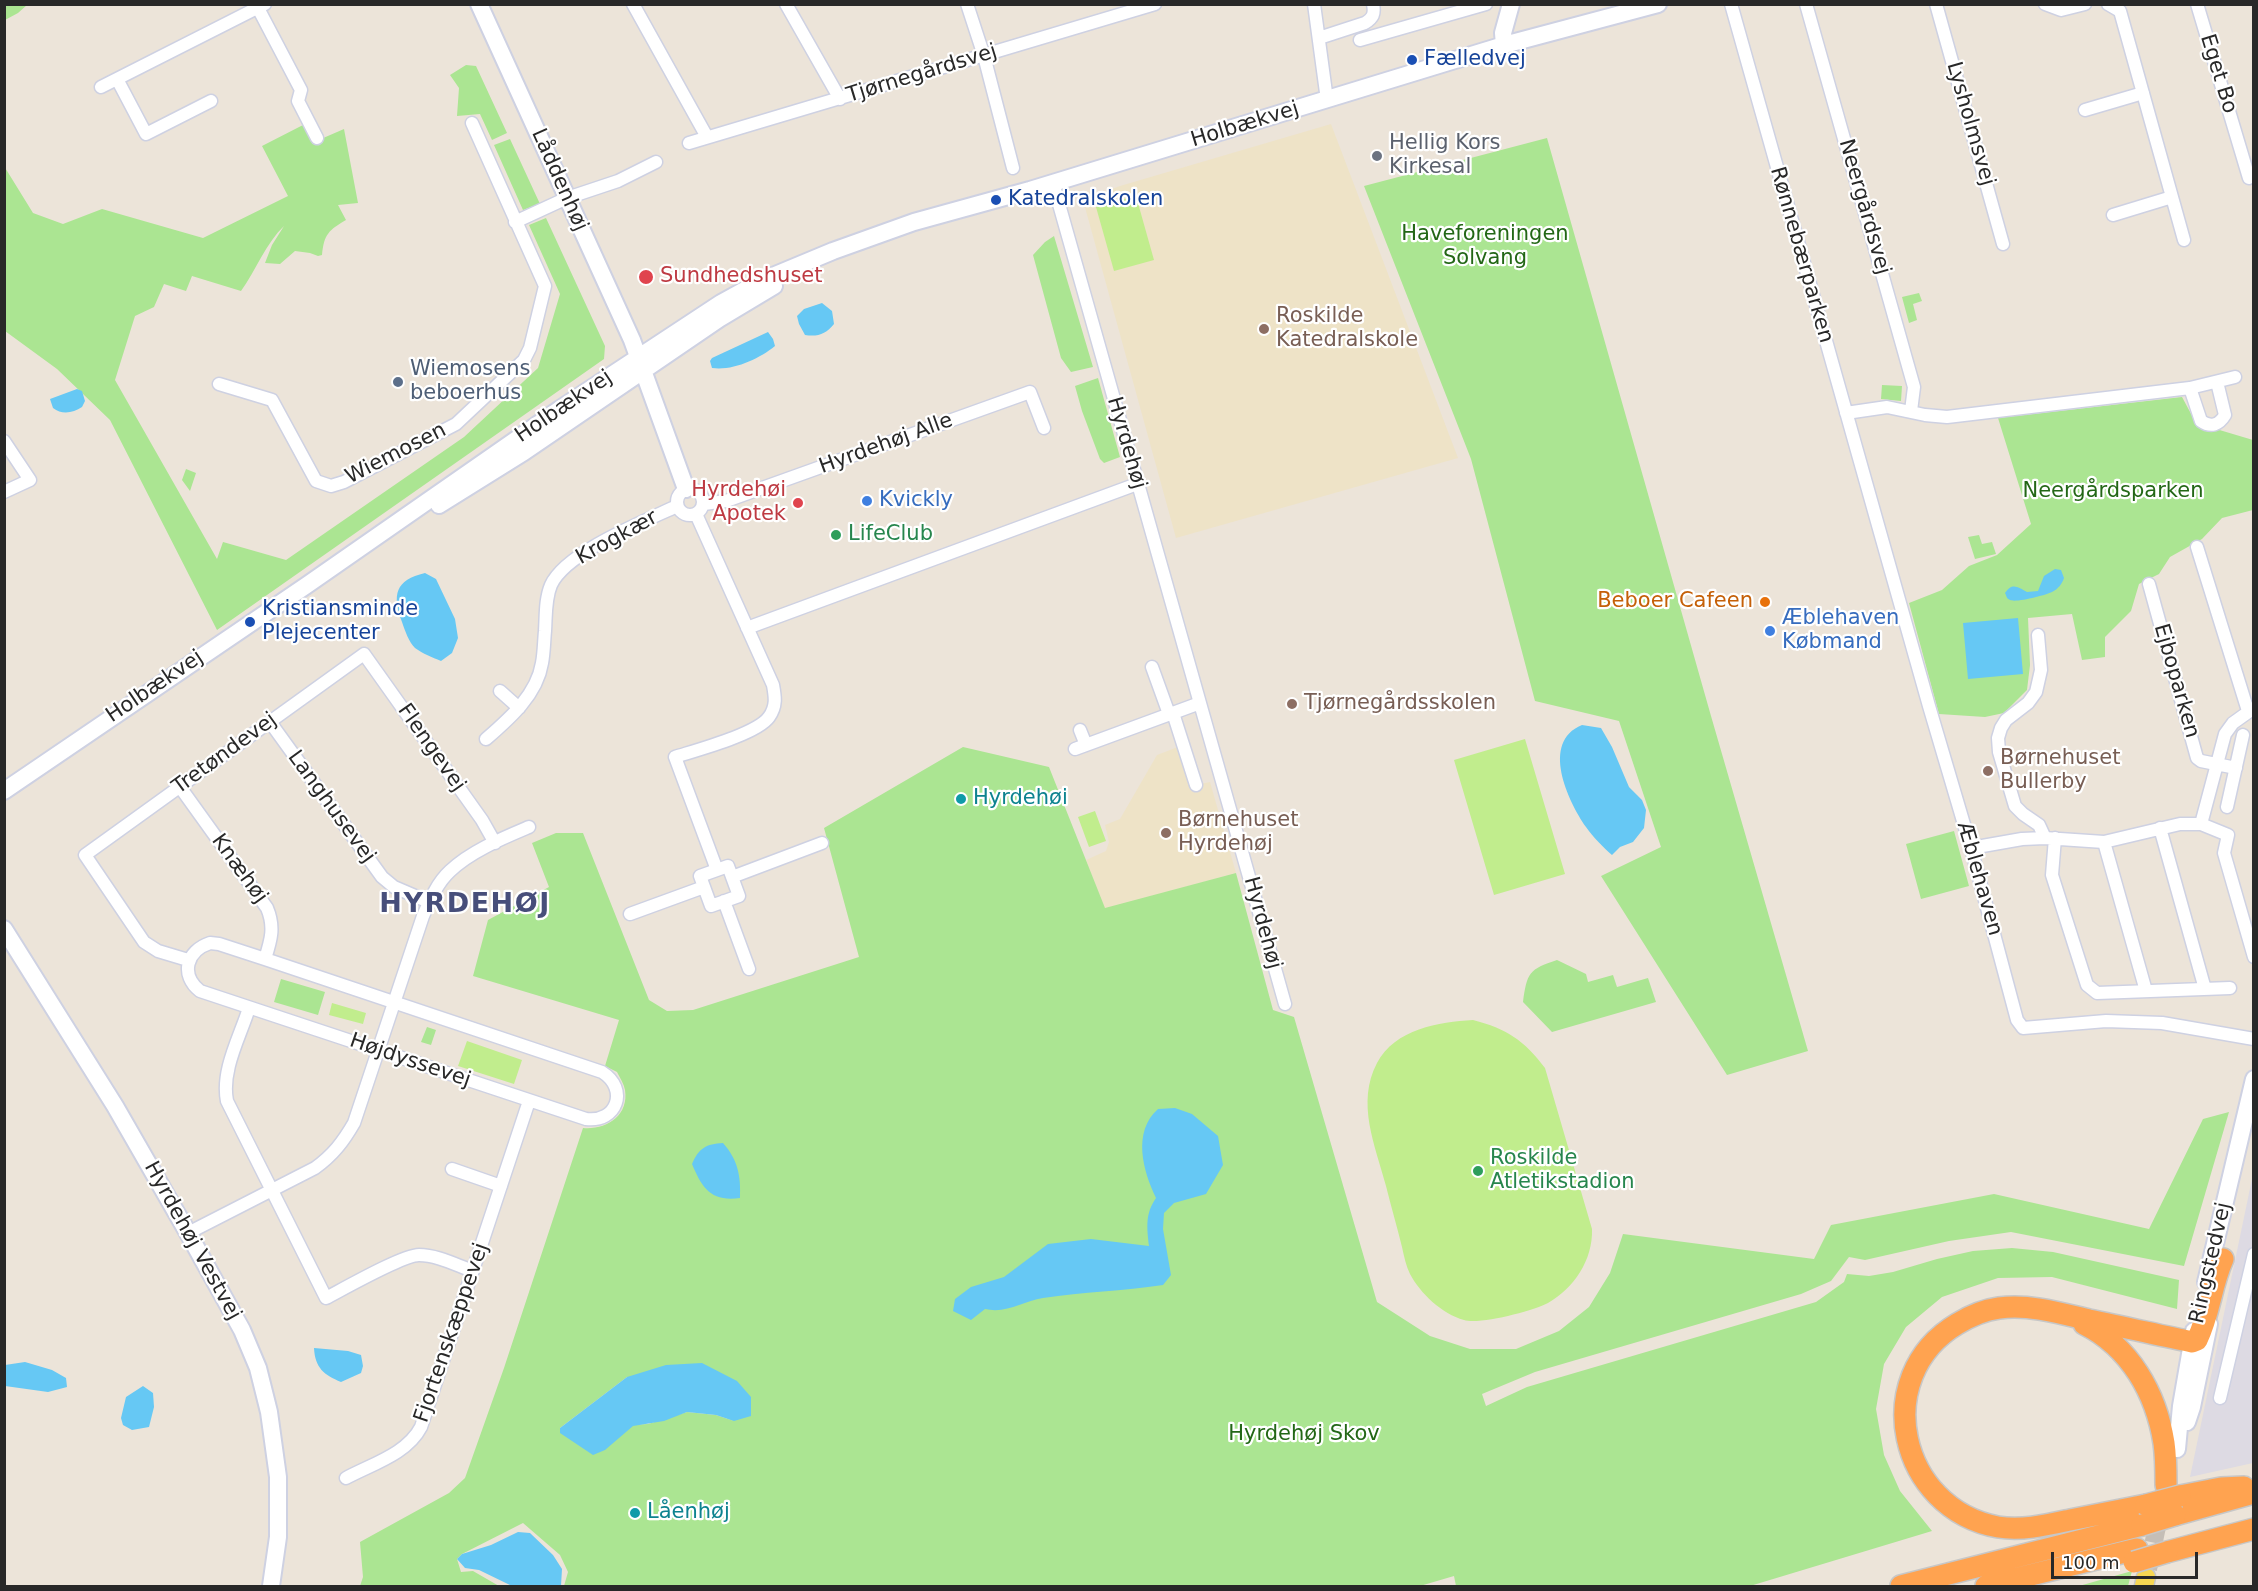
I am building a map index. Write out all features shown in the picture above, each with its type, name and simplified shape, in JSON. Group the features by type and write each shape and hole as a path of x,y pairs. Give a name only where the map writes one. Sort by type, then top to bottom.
{"highway":[{"path":"2144,1515 2032,1527 1999,1527 1972,1520 1947,1505 1927,1485 1912,1460 1905,1432 1905,1404 1912,1376 1926,1351 1946,1331 1971,1316 1999,1308 2027,1307 2192,1342 2197,1340 2203,1328 2214,1279 2223,1259"},
{"path":"2062,1314 2101,1333 2124,1352 2138,1370 2151,1397 2164,1443 2174,1499"},
{"path":"1901,1587 2144,1515 2174,1499 2221,1488 2253,1486"},
{"path":"2174,1499 2253,1493"},
{"path":"2045,1587 2140,1568 2169,1546 2253,1519"},
{"path":"2169,1546 2253,1528"},
{"path":"1986,1587 2140,1568"}],"street":[{"name":"Låddenhøj","path":"479,4 640,364"},
{"path":"633,4 707,136"},
{"path":"786,4 840,99"},
{"path":"967,4 984,56 1013,168"},
{"path":"1314,4 1327,100"},
{"path":"1319,38 1372,19 1375,12 1373,4"},
{"path":"1360,40 1486,4"},
{"path":"1504,45 1503,33 1511,4"},
{"name":"Holbækvej","path":"4,790 307,585 524,452 640,364 719,320 833,251 914,222 1053,183 1504,45 1658,4"},
{"name":"Rønnebærparken","path":"1731,4 1872,506"},
{"name":"Neergårdsvej","path":"1806,4 1914,387 1911,411"},
{"name":"Lysholmsvej","path":"1936,4 2003,244"},
{"path":"2045,4 2061,10 2085,4"},
{"path":"2108,4 2120,11 2184,240"},
{"name":"Eget Bo","path":"2198,4 2249,178"},
{"path":"101,87 261,6 301,90 298,101 317,138"},
{"name":"Tjørnegårdsvej","path":"689,143 1150,6"},
{"path":"117,79 146,134 211,101"},
{"path":"2085,110 2144,93"},
{"name":"Wiemosen","path":"219,384 272,400 316,481 331,486 344,482 456,424 524,360 530,348 545,286 472,123"},
{"path":"515,222 567,198 618,181 656,162"},
{"name":"Hyrdehøj","path":"1053,183 1285,1004"},
{"path":"2113,215 2172,196"},
{"path":"640,364 686,489"},
{"path":"1846,413 1880,408 1947,417 2190,388 2235,377"},
{"path":"2190,388 2201,421 2207,425 2215,425 2225,415 2217,382"},
{"name":"Hyrdehøj Alle","path":"700,509 1030,392 1044,428"},
{"path":"4,441 30,480 4,492"},
{"path":"747,628 1137,484"},
{"path":"700,509 687,515 677,506 678,496 686,489 699,492 700,509 747,628 773,685 776,699 768,718 756,728 675,757 717,870"},
{"name":"Krogkær","path":"486,739 519,708 530,693 542,665 547,601 551,585 558,575 580,555 677,506"},
{"name":"Æblehaven","path":"1872,506 1971,848 2017,1020 2023,1028 2106,1021 2162,1023 2253,1039"},
{"name":"Ejboparken","path":"2197,547 2251,710 2233,723 2225,734 2201,824"},
{"name":"Ejboparken","path":"2149,584 2197,758 2201,761 2236,768"},
{"path":"2038,635 2041,670 2036,692 2028,703 2006,720 2001,728 1998,738 1999,752 2015,806 2039,825 2050,838 2052,875 2087,985 2097,993 2230,988"},
{"name":"Tretøndevej","path":"188,960 158,951 144,942 85,855 364,654"},
{"name":"Flengevej","path":"364,654 482,820 495,843"},
{"path":"1152,667 1196,785"},
{"path":"500,691 519,708"},
{"path":"1080,730 1081,747 1200,703"},
{"name":"Langhusevej","path":"270,722 382,877 394,887 429,902"},
{"path":"2227,807 2243,735"},
{"name":"Knæhøj","path":"180,787 267,908 273,922 272,936 265,959"},
{"path":"1971,848 2022,839 2050,838 2104,842 2180,824 2201,824 2228,835 2224,853 2253,957"},
{"path":"188,1233 315,1168 331,1156 343,1142 354,1123 429,902 437,888 450,871 468,858 529,827"},
{"path":"2160,828 2205,989"},
{"path":"2104,842 2146,991"},
{"path":"732,877 822,843"},
{"path":"728,866 739,896 711,906 700,876 717,870 728,866"},
{"path":"630,915 704,887"},
{"path":"724,901 749,969"},
{"name":"Hyrdehøj Vestvej","path":"4,929 115,1106 242,1330 258,1368 269,1412 278,1477 278,1537 271,1587"},
{"name":"Højdyssevej","path":"210,943 219,944 602,1072 614,1083 617,1091 615,1107 602,1118 594,1120 529,1101 249,1008 200,991 193,986 187,969 188,960 201,946 210,943"},
{"path":"249,1008 226,1074 227,1101 326,1298 403,1259 417,1255 430,1256 473,1271"},
{"name":"Ringstedvej","path":"2174,1499 2181,1406 2192,1342 2253,1079"},
{"name":"Fjortenskæppevej","path":"346,1478 404,1448 415,1438 421,1426 529,1101"},
{"name":"Ringstedvej","path":"2177,1449 2192,1407 2253,1126"},
{"path":"453,1169 501,1186"},
{"path":"2220,1398 2253,1254"}],"shaded area":[{"name":"Roskilde Katedralskole","path":"1331,124 1458,458 1176,538 1083,200 1120,186"},
{"name":"Børnehuset Hyrdehøj","path":"1178,747 1191,786 1210,782 1236,873 1105,909 1086,860 1106,851 1109,842 1105,825 1120,819 1157,755"},
{"path":"2253,1174 2253,1463 2190,1477"}],"green space":[{"path":"5,4 27,4 27,5 5,20"},
{"path":"466,65 476,66 507,133 492,140 480,114 457,116 459,88 450,75"},
{"path":"303,125 314,142 344,129 358,203 338,205 346,220 328,233 322,255 295,251 280,264 265,263 272,245 284,226 272,240 241,291 192,276 186,291 164,284 154,307 135,316 115,380 217,559 223,542 286,560 464,437 538,368 560,294 529,225 546,218 605,346 604,359 217,630 110,420 57,369 5,331 4,166 33,213 63,224 102,209 203,238 288,196 262,146"},
{"name":"Haveforeningen Solvang","path":"1547,138 1808,1051 1727,1075 1601,876 1661,847 1619,721 1535,701 1471,459 1364,186"},
{"path":"510,139 540,204 523,210 494,145"},
{"path":"1136,196 1154,260 1114,271 1096,207"},
{"path":"1054,236 1093,367 1071,372 1061,358 1033,255"},
{"path":"1919,293 1922,301 1913,304 1917,320 1909,323 1902,297"},
{"path":"1098,378 1120,457 1104,463 1100,459 1075,386"},
{"path":"1882,385 1902,386 1901,401 1881,399"},
{"name":"Neergårdsparken","path":"2182,397 2196,423 2253,440 2253,510 2222,518 2202,539 2170,557 2159,574 2139,584 2131,611 2105,637 2105,657 2082,660 2072,614 2028,618 2030,665 2027,690 2004,713 1985,717 1939,714 1909,603 1942,590 1969,566 1997,555 2031,524 1998,418"},
{"path":"186,469 196,473 190,491 182,480"},
{"path":"1979,535 1982,544 1992,542 1996,554 1975,559 1968,537"},
{"path":"1525,739 1565,874 1494,895 1454,760"},
{"name":"Hyrdehøj Skov","path":"963,747 1049,767 1105,908 1236,873 1273,1010 1294,1017 1377,1302 1430,1336 1470,1349 1516,1349 1559,1331 1589,1307 1610,1273 1623,1234 1814,1259 1831,1225 1994,1194 2149,1229 2203,1119 2229,1112 2184,1266 2011,1232 1949,1241 1865,1260 1849,1257 1831,1281 1801,1294 1535,1372 1482,1394 1486,1406 1527,1387 1816,1302 1844,1282 1847,1274 1869,1276 1893,1272 1973,1251 2012,1248 2053,1252 2179,1280 2177,1309 2052,1277 1998,1278 1942,1297 1906,1327 1884,1364 1876,1409 1884,1455 1900,1491 1932,1531 1750,1586 1456,1586 1454,1576 1420,1586 564,1586 568,1572 560,1555 523,1523 462,1554 457,1559 461,1572 473,1571 499,1586 360,1586 363,1577 360,1542 449,1493 465,1478 504,1368 583,1128 600,1127 614,1120 620,1114 625,1099 624,1088 617,1072 605,1066 619,1020 473,976 488,920 549,887 532,843 556,833 583,833 649,1000 667,1011 693,1010 859,957 824,828","holes":["627,1377 734,1421 716,1415 687,1412 648,1424 560,1428"]},
{"path":"1095,811 1106,841 1089,847 1078,817"},
{"path":"1954,831 1969,886 1921,899 1906,844"},
{"path":"1557,960 1586,974 1588,982 1613,975 1617,987 1648,978 1656,1002 1552,1032 1523,1002 1526,984 1531,974 1540,966"},
{"path":"281,979 325,992 318,1015 274,1002"},
{"path":"332,1003 366,1013 363,1024 329,1015"},
{"name":"Roskilde Atletikstadion","path":"1473,1020 1496,1027 1514,1037 1530,1050 1545,1068 1592,1229 1589,1252 1580,1272 1557,1297 1541,1306 1519,1313 1481,1321 1464,1320 1440,1308 1426,1295 1410,1274 1373,1140 1368,1109 1368,1093 1377,1063 1395,1042 1406,1035 1432,1026"},
{"path":"427,1027 436,1030 431,1045 421,1042"},
{"path":"467,1041 522,1060 514,1084 458,1066"},
{"path":"2132,1571 2128,1586 2079,1586"}],"water":[{"path":"822,303 832,311 834,324 821,334 805,335 797,316 804,309"},
{"path":"768,332 775,346 769,351 737,366 712,368 710,361 712,358"},
{"path":"77,389 82,391 85,401 82,407 67,412 60,412 53,408 50,399"},
{"path":"2055,569 2061,570 2064,578 2054,591 2038,597 2013,601 2007,597 2005,593 2013,587 2027,592 2038,591 2044,576"},
{"path":"425,573 436,579 455,619 458,638 452,653 441,661 413,646 404,629 397,604 398,590 402,584"},
{"path":"2018,618 2023,674 1968,679 1963,623"},
{"path":"1582,725 1601,728 1629,787 1642,800 1646,810 1644,828 1633,842 1620,847 1612,855 1579,816 1562,773 1560,758 1562,744 1569,733"},
{"path":"1175,1108 1192,1114 1218,1136 1223,1165 1206,1194 1174,1203 1164,1213 1163,1229 1171,1275 1163,1285 1043,1298 1008,1309 985,1309 971,1320 953,1311 955,1299 971,1287 1004,1277 1048,1244 1091,1239 1149,1246 1148,1215 1156,1198 1147,1176 1142,1152 1145,1129 1150,1118 1158,1109"},
{"path":"723,1143 738,1169 740,1198 722,1198 709,1192 692,1164 697,1154 704,1148 712,1144"},
{"path":"314,1348 348,1351 361,1355 363,1366 361,1373 341,1382 335,1379 318,1366"},
{"path":"25,1362 52,1370 66,1378 67,1387 48,1392 5,1386 5,1365"},
{"path":"702,1363 737,1381 751,1397 751,1416 734,1421 716,1415 687,1412 664,1421 633,1426 605,1450 593,1455 560,1433 560,1428 627,1377 666,1365"},
{"path":"143,1386 153,1393 154,1407 149,1427 132,1430 123,1425 121,1418 126,1397"},
{"path":"518,1532 530,1533 553,1555 562,1569 561,1586 512,1586 479,1570 465,1568 457,1559 462,1554 491,1545"}],"tunnel":[{"path":"2148,1569 2161,1508"}],"place":[{"name":"Fælledvej","path":"1412,60"},
{"name":"Hellig Kors Kirkesal","path":"1377,156"},
{"name":"Katedralskolen","path":"996,200"},
{"name":"Sundhedshuset","path":"646,277"},
{"name":"Roskilde Katedralskole","path":"1264,329"},
{"name":"Wiemosens beboerhus","path":"398,382"},
{"name":"Kvickly","path":"867,501"},
{"name":"Hyrdehøi Apotek","path":"798,503"},
{"name":"LifeClub","path":"836,535"},
{"name":"Beboer Cafeen","path":"1765,602"},
{"name":"Kristiansminde Plejecenter","path":"250,622"},
{"name":"Æblehaven Købmand","path":"1770,631"},
{"name":"Tjørnegårdsskolen","path":"1292,704"},
{"name":"Børnehuset Bullerby","path":"1988,771"},
{"name":"Hyrdehøi","path":"961,799"},
{"name":"Børnehuset Hyrdehøj","path":"1166,833"},
{"name":"Roskilde Atletikstadion","path":"1478,1171"},
{"name":"Låenhøj","path":"635,1513"}],"district":[{"name":"HYRDEHØJ","path":"465,905"}]}
